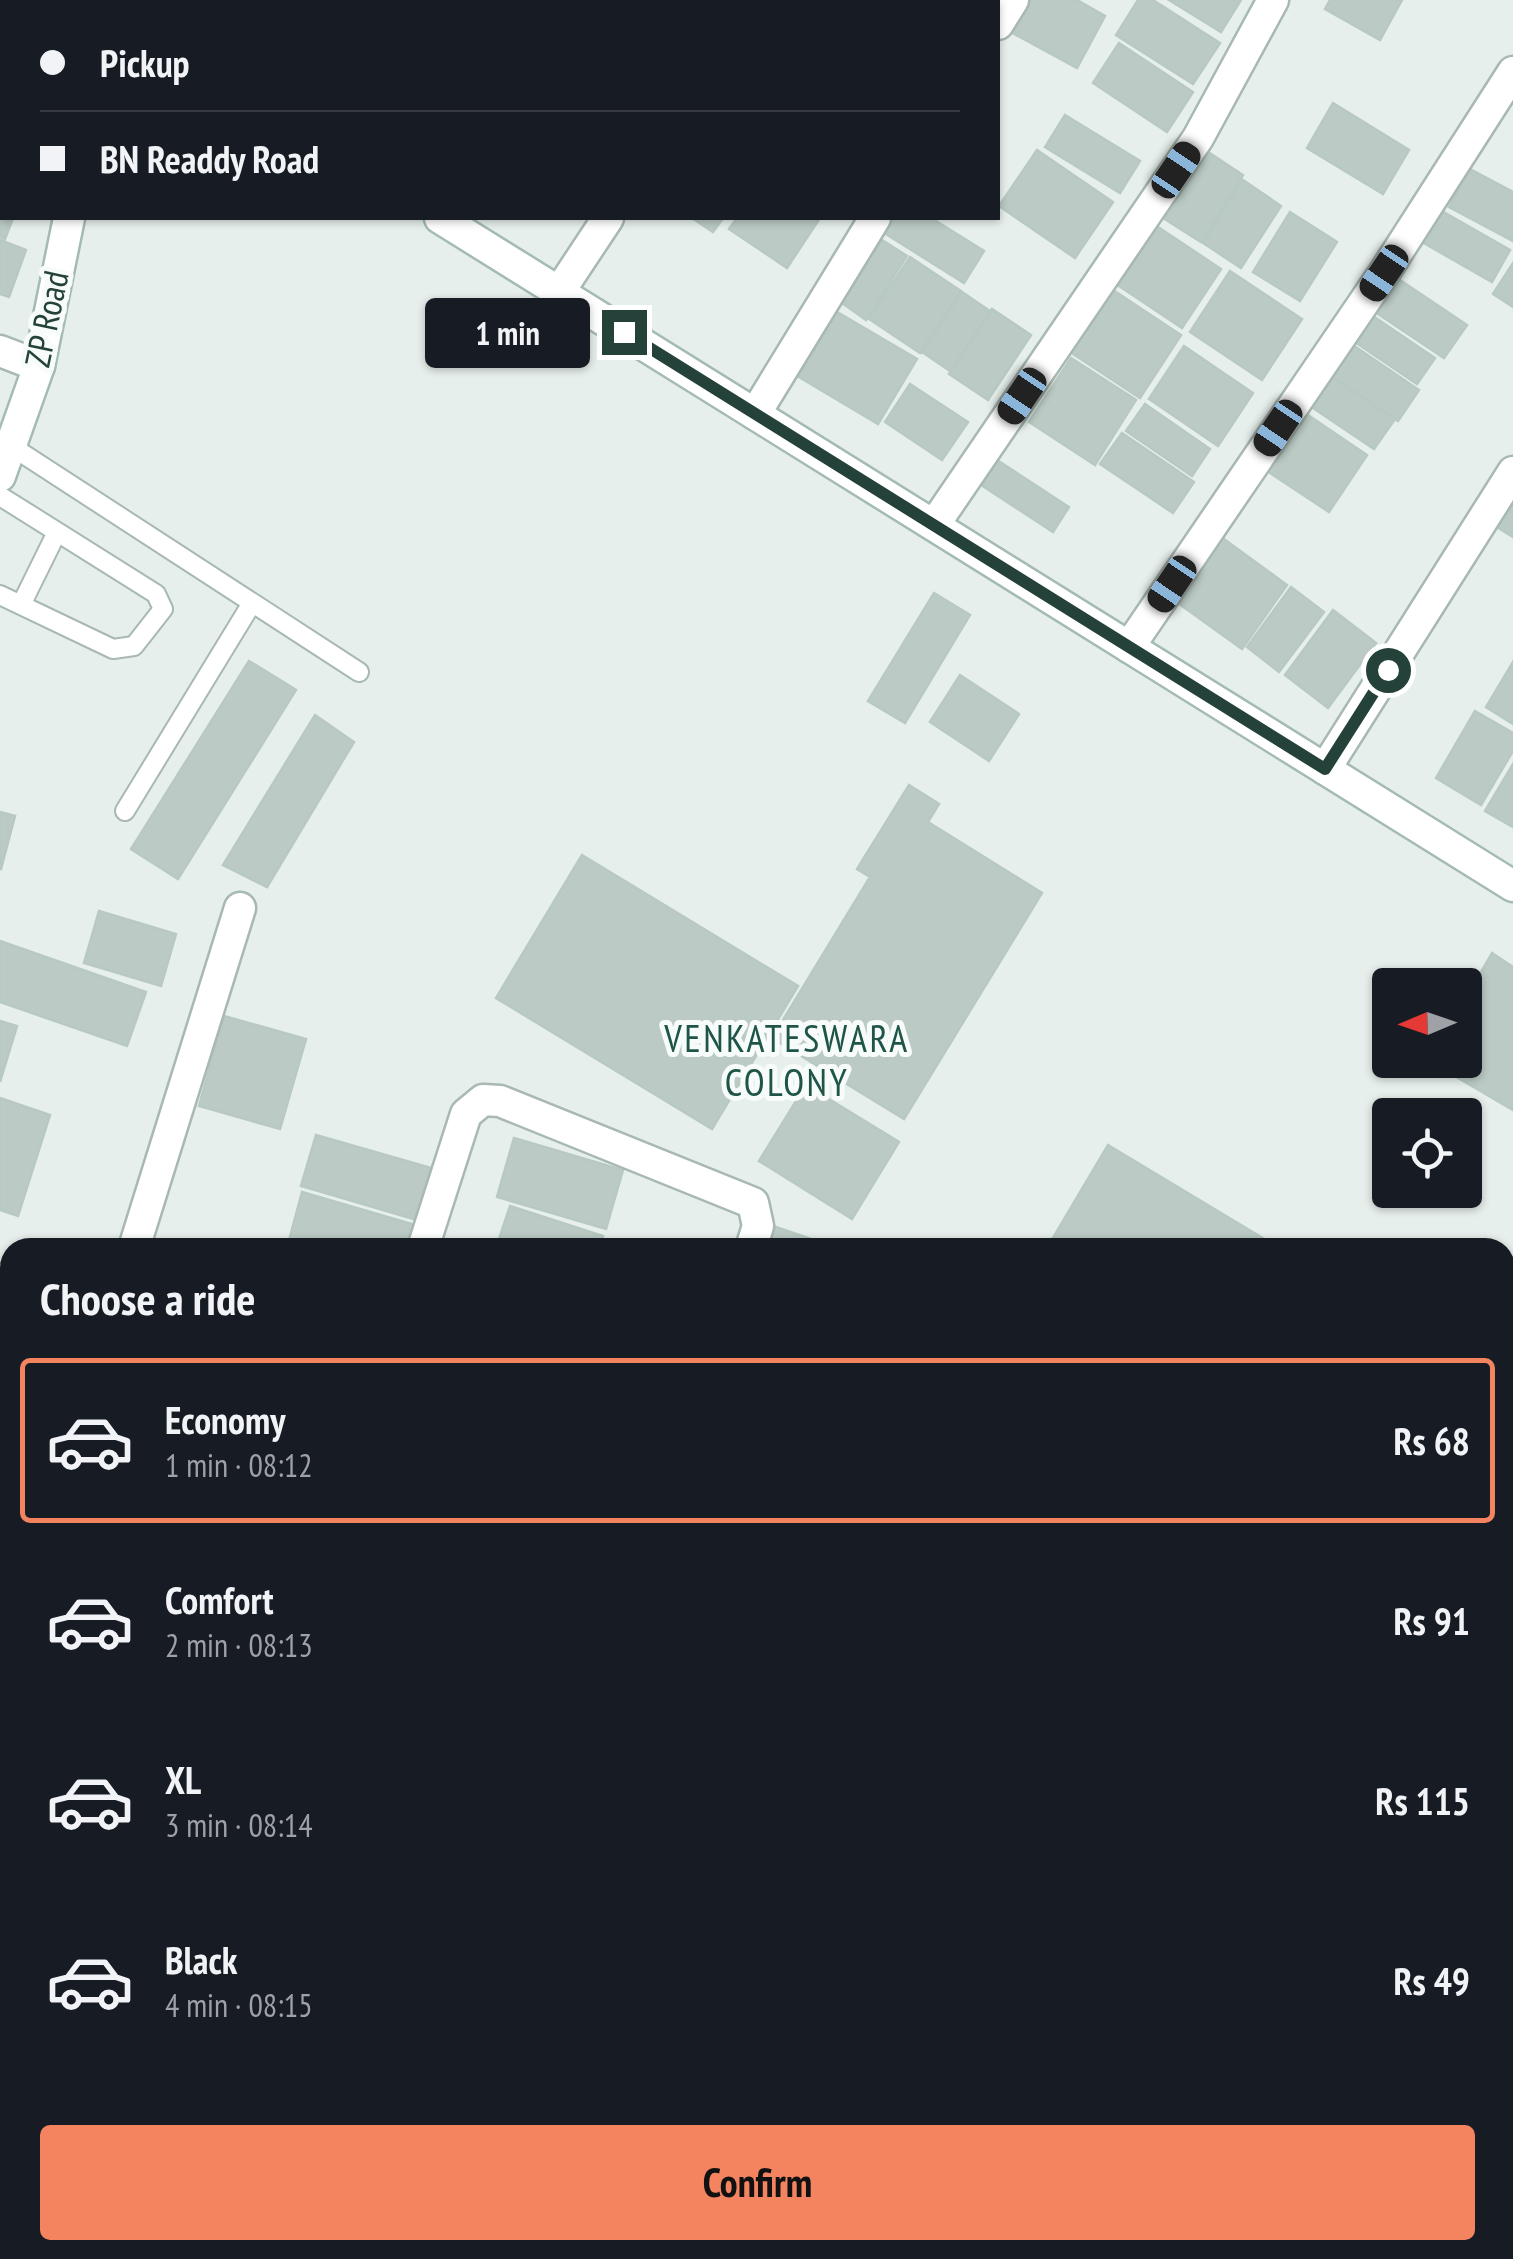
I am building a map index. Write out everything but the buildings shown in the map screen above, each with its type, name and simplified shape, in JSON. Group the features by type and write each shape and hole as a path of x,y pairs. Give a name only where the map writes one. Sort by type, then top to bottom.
{"street":[{"path":"934,525 1198,138 1273,0"},
{"path":"1129,647 1384,273 1513,72"},
{"name":"ZP Road","path":"0,476 39,366 69,220"},
{"path":"443,220 1325,769 1509,876"},
{"path":"559,292 607,220"},
{"path":"755,414 874,220"},
{"path":"0,350 39,366"},
{"path":"1325,769 1513,472"},
{"path":"137,1238 240,908"},
{"path":"427,1238 466,1114 483,1100 500,1101 753,1203 758,1226 754,1238"}],"lane":[{"path":"11,446 358,672"},
{"path":"0,496 156,594 163,609 134,646 113,649 0,595"},
{"path":"22,605 57,532"},
{"path":"125,811 252,603"}],"district":[{"name":"VENKATESWARA COLONY","path":"787,1061"}],"route":[{"path":"624,332 1325,769 1388,670"}]}
